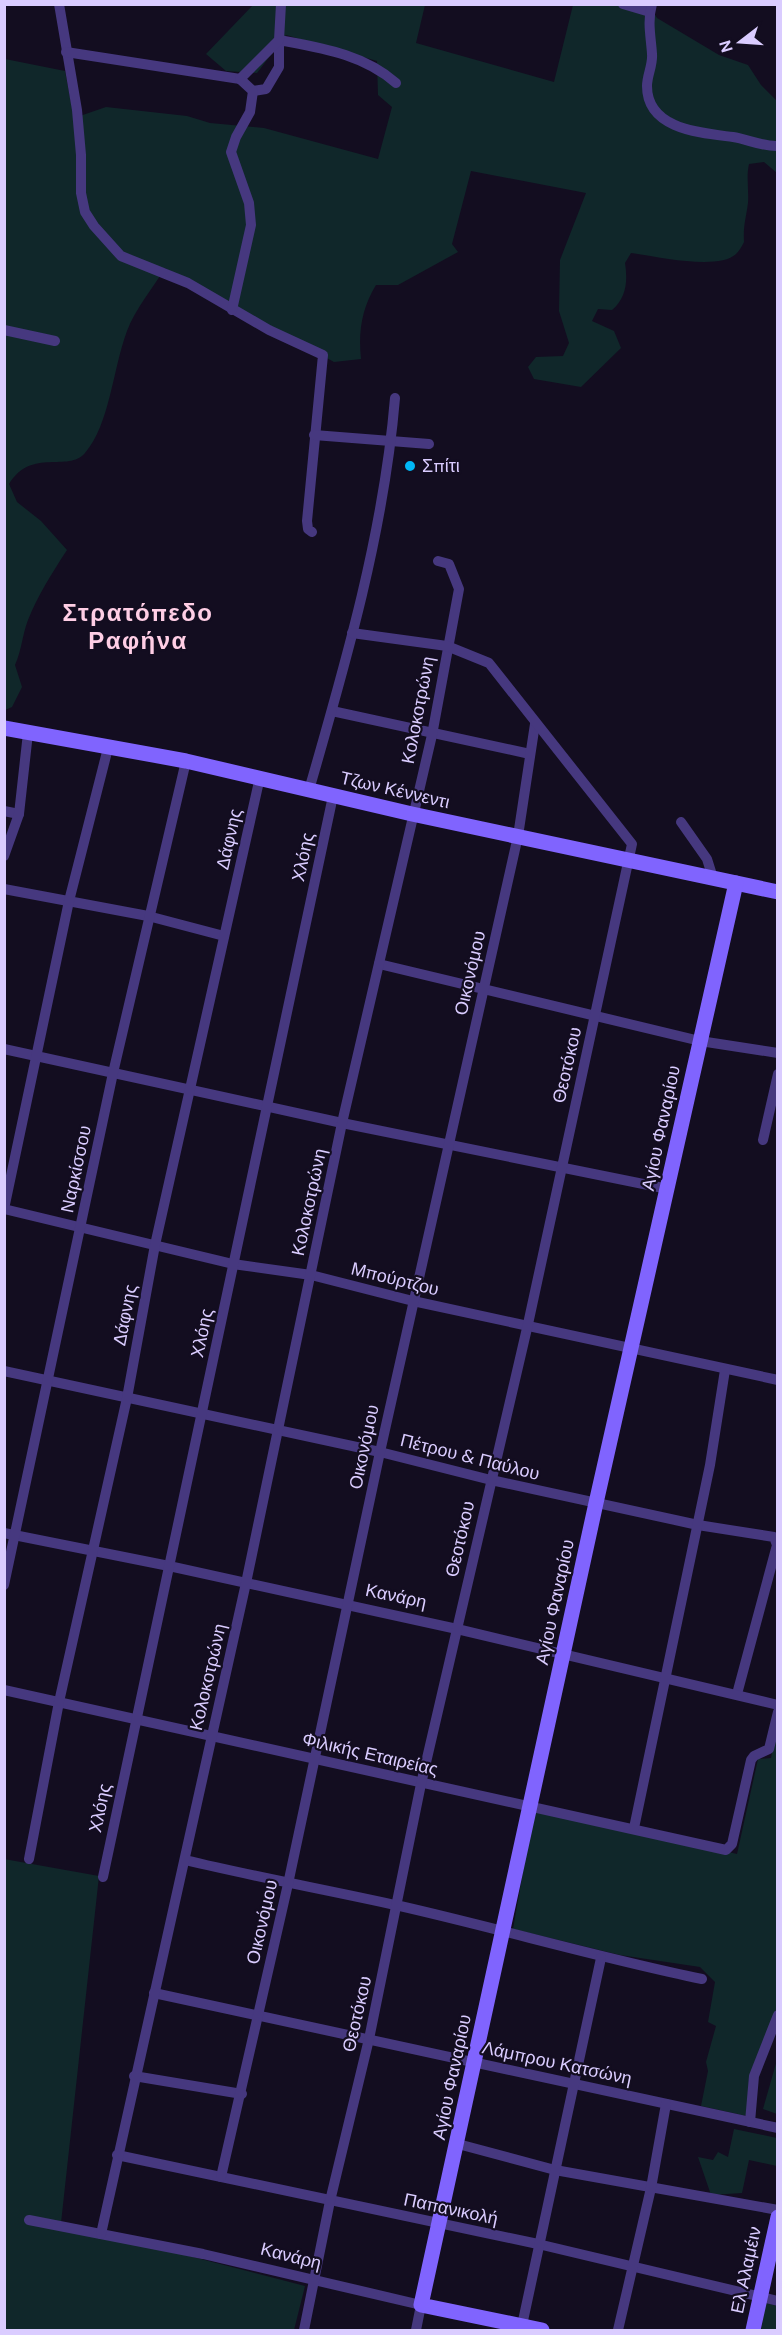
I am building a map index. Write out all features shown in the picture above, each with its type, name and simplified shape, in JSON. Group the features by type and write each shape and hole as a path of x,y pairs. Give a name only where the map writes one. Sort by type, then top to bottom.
{"street":[{"path":"59,4 78,121 81,193 85,212 94,226 121,256 188,283 232,310 322,355 307,521 308,529 312,532"},
{"path":"253,91 266,89 279,67 281,4"},
{"path":"623,4 651,8 649,37 652,56 647,87 652,104 663,118 680,128 704,135 750,140 777,147"},
{"path":"240,79 279,40"},
{"path":"279,40 346,55 379,68 396,84"},
{"path":"66,52 240,79 253,91"},
{"path":"232,310 251,225 249,203 231,152 236,137 250,112 253,91"},
{"path":"4,330 55,341"},
{"path":"309,790 352,633 391,440 395,398"},
{"path":"314,435 429,444"},
{"name":"Κολοκοτρώνη","path":"101,2234 134,2076 185,1860 246,1583 342,1123 432,735 459,588 449,564 438,561"},
{"path":"352,633 399,637 447,646 489,663 535,724 575,769 632,842 630,861"},
{"path":"332,711 432,735 530,754"},
{"name":"Οικονόμου","path":"221,2177 242,2094 413,1301 518,836 535,724"},
{"name":"Τζων Κέννεντι","path":"4,728 186,761 412,814 777,892"},
{"path":"4,856 19,814 28,733"},
{"path":"4,1209 38,1057 69,901 108,748"},
{"name":"Ναρκίσσου","path":"4,1585 10,1534 47,1382 148,916 186,761"},
{"name":"Δάφνης","path":"29,1859 59,1702 126,1398 155,1245 260,777"},
{"name":"Χλόης","path":"103,1876 333,796"},
{"path":"4,811 19,814"},
{"path":"681,822 706,857 713,878"},
{"name":"Θεοτόκου","path":"304,2331 330,2201 398,1906 421,1784 528,1324 630,861"},
{"name":"Αγίου Φαναρίου","path":"416,2331 596,1503 736,883"},
{"path":"4,889 148,916 224,936"},
{"path":"379,964 700,1041 777,1053"},
{"path":"4,1049 342,1123 561,1167 609,1179 668,1189"},
{"path":"763,1140 777,1074"},
{"name":"Μπούρτζου","path":"4,1209 233,1264 311,1275 413,1301 528,1324 777,1380"},
{"path":"634,1828 698,1526 725,1370"},
{"name":"Πέτρου & Παύλου","path":"4,1371 380,1452 491,1480 698,1526 771,1536 777,1542 776,1550 737,1694"},
{"name":"Κανάρη","path":"10,1534 457,1629 777,1705"},
{"name":"Φιλικής Εταιρείας","path":"4,1690 314,1758 421,1784 532,1805 728,1849 751,1760 769,1749 777,1712"},
{"path":"185,1860 398,1906 504,1931 601,1958 702,1979"},
{"path":"521,2328 601,1958"},
{"name":"Λάμπρου Κατσώνη","path":"154,1993 777,2128"},
{"path":"750,2122 754,2076 777,2015"},
{"path":"134,2076 242,2094"},
{"path":"618,2331 651,2188 666,2104"},
{"path":"458,2144 555,2170 777,2210"},
{"name":"Παπανικολή","path":"117,2155 538,2244 777,2301"},
{"name":"Ελ Αλαμέιν","path":"753,2331 777,2217"},
{"name":"Κανάρη","path":"29,2220 203,2254 315,2282 542,2331"}],"green space":[{"path":"253,5 425,5 416,43 554,82 573,5 649,5 657,18 719,55 748,65 761,85 777,101 777,173 764,162 749,164 744,242 736,254 727,259 685,261 631,253 625,263 626,283 623,295 612,310 598,309 592,321 614,331 621,348 581,387 534,379 528,367 536,357 563,356 569,343 559,311 560,260 586,193 471,171 452,244 458,252 398,285 376,285 367,302 362,320 361,359 334,362 165,268 130,323 106,411 85,453 78,459 28,466 9,484 17,502 41,521 67,550 28,620 15,665 22,687 12,707 5,710 5,59 65,71 74,118 106,107 187,116 210,123 264,128 378,159 392,107 378,95 377,61 286,35 257,73 226,71 206,54"},
{"path":"777,1725 777,2008 749,2079 747,2116 701,2106 708,2071 706,2062 716,2026 708,2022 715,1982 700,1967 620,1955 513,1929 534,1808 737,1854 758,1759 771,1758"},
{"path":"4,1859 99,1876 61,2223 305,2286 294,2330 5,2330"},
{"path":"777,2060 777,2114 763,2109"},
{"path":"734,2129 777,2138 777,2166 749,2160 742,2193 711,2195 698,2157 713,2160 718,2152 728,2157"},
{"path":"766,2303 777,2306 777,2330 761,2330"}],"place":[{"name":"Σπίτι","path":"410,466"}],"district":[{"name":"Στρατόπεδο Ραφήνα","path":"138,626"}]}
